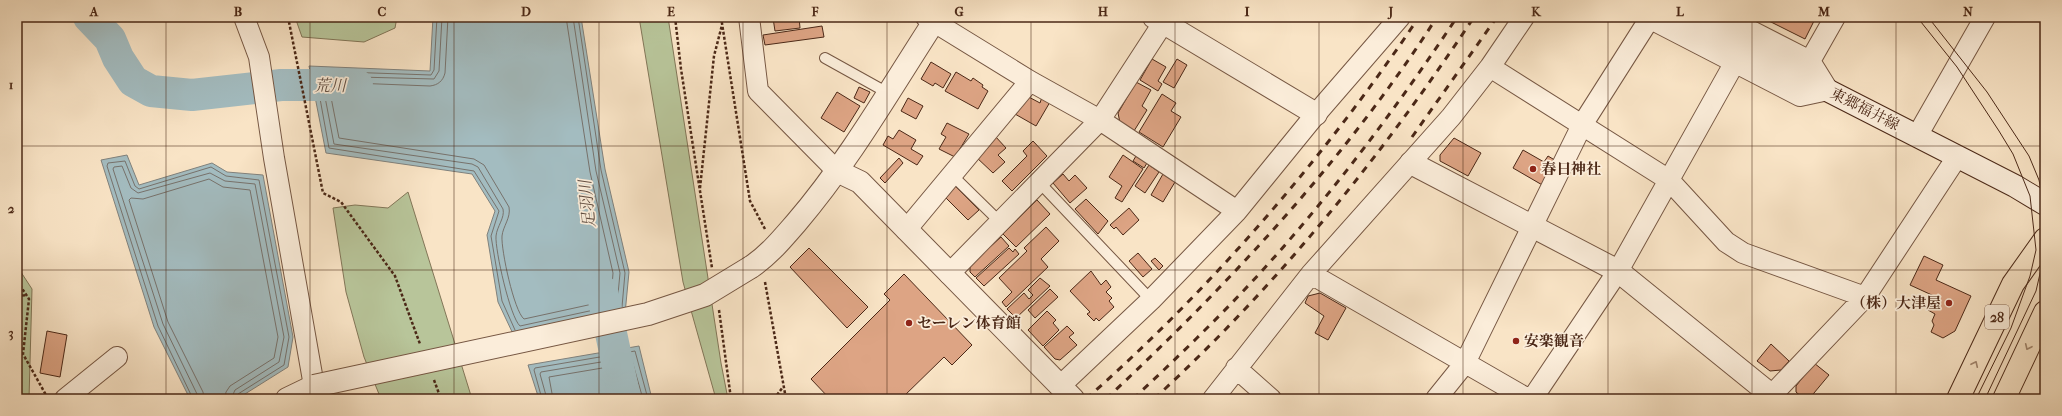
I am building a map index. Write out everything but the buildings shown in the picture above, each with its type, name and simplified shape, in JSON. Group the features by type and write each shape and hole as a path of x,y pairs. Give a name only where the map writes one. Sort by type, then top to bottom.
{"main road":[{"name":"28","path":"1958,399 2012,284 2045,239"},
{"path":"2004,399 2045,312"}],"street":[{"path":"244,17 259,57 274,158 314,386"},
{"path":"749,17 758,91 837,171 860,182 1066,393 1151,300 1237,211 1394,19"},
{"path":"1213,399 1311,274 1411,163 1490,67 1524,17"},
{"name":"東郷福井線","path":"1684,17 2015,186 2045,204"},
{"path":"1436,399 1465,363 1582,125 1648,18 1800,96 1828,90 1810,61 1724,17"},
{"path":"1810,61 1835,17"},
{"path":"1917,136 1985,17"},
{"path":"287,399 314,386 648,314 705,295 762,258 806,212 837,171 888,93 932,19 1030,81 1100,120 1237,211"},
{"path":"949,274 1100,120 1161,19 1316,114"},
{"path":"1532,399 1618,271 1736,62"},
{"path":"1490,67 1669,180 1726,242 1743,253 1865,296"},
{"path":"906,230 1030,81"},
{"path":"1411,163 1618,271 1772,398 1865,296 1957,157"},
{"path":"1311,274 1528,399"},
{"path":"65,399 117,356"},
{"path":"1236,368 1271,399"}],"lane":[{"path":"825,58 888,93"},
{"path":"952,175 1000,222"},
{"path":"1039,182 1151,300"}],"path":[{"path":"675,17 712,269"},
{"path":"721,17 750,201 762,258 786,399"},
{"path":"288,18 324,193 341,202 395,276 422,348"},
{"path":"700,193 714,56 722,23"},
{"path":"17,281 29,299 23,354 48,399"},
{"path":"17,296 27,295"},
{"path":"718,308 731,399"},
{"path":"433,377 441,399"},
{"path":"774,399 783,386"}],"green space":[{"path":"295,17 397,17 395,28 364,42 302,37"},
{"path":"639,17 668,17 721,363 728,399 716,399 683,282"},
{"path":"408,192 472,399 381,399 364,357 346,292 333,208 355,205 388,208"},
{"path":"17,266 32,289 29,399 17,399"}],"water":[{"path":"433,17 581,17 605,169 629,272 625,314 514,336 498,302 487,235 495,211 472,174 326,153 309,66 430,71"},
{"path":"127,155 139,185 212,163 227,172 263,175 293,337 288,367 237,399 190,399 154,327 101,160"},
{"path":"639,346 652,399 539,399 528,365"}],"waterway":[{"name":"荒川","path":"89,17 110,39 118,58 133,81 151,91 192,95 281,85 357,85"},
{"name":"足羽川","path":"602,291 625,399"}],"tram line":[{"path":"1917,17 1957,67 1999,131 2013,154 2030,196 2036,250 2030,276 2011,328 1976,399"},
{"path":"1928,17 1987,92 2029,156 2039,180 2045,210"},
{"path":"1985,399 2036,291 2045,252"}],"railway":[{"path":"1086,399 1178,312 1265,218 1306,170 1345,120 1419,17"},
{"path":"1106,399 1197,311 1284,218 1325,170 1364,120 1402,69 1437,17"},
{"path":"1133,399 1186,349 1254,280 1320,204 1391,112 1457,17"},
{"path":"1154,399 1243,311 1326,218 1365,169 1439,69 1474,17"},
{"path":"1412,137 1497,17"}],"place":[{"name":"春日神社","path":"1533,169"},
{"name":"（株）大津屋","path":"1949,303"},
{"name":"セーレン体育館","path":"909,323"},
{"name":"安楽観音","path":"1516,341"}]}
